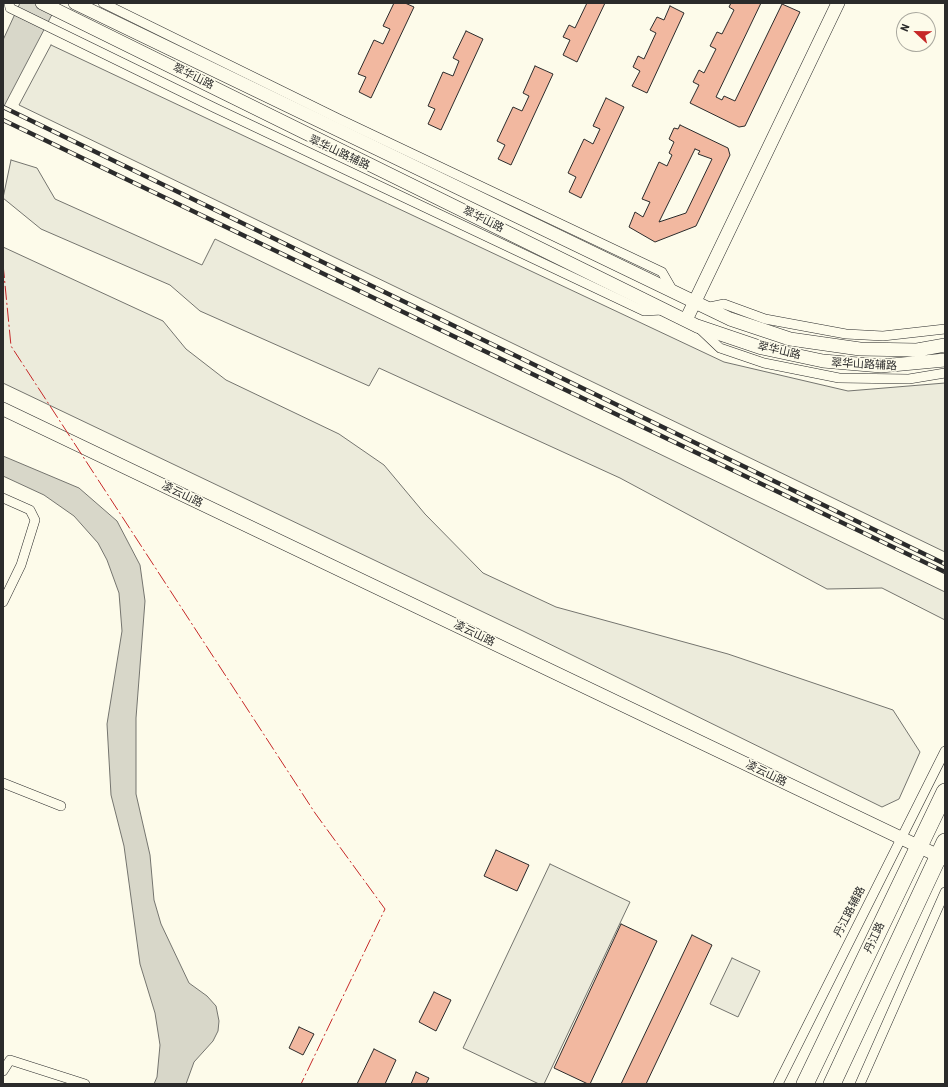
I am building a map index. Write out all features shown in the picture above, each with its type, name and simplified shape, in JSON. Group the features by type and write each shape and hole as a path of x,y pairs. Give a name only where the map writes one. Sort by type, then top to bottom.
{"highway":[{"name":"丹江路","path":"805,1084 945,792"},
{"name":"丹江路","path":"832,1084 943,852"}],"main road":[{"name":"翠华山路","path":"42,3 692,323 762,348 822,361 881,366 945,360"},
{"path":"692,323 838,3"},
{"name":"翠华山路","path":"77,4 730,319 790,339 860,349 917,350 945,345"},
{"name":"凌云山路","path":"3,409 901,838 918,846 943,852"}],"street":[{"path":"103,3 339,119 662,272 674,292"},
{"name":"翠华山路辅路","path":"10,5 215,108 644,311 666,310"},
{"path":"699,305 724,304 765,319 846,334 883,336 945,329"},
{"name":"翠华山路辅路","path":"692,323 720,348 764,363 839,378 909,379 945,374"},
{"path":"3,498 30,510 35,520 21,565 3,602"},
{"name":"丹江路辅路","path":"778,1084 945,751"},
{"path":"3,783 61,806"},
{"path":"860,1084 945,892"},
{"path":"3,1071 10,1060 85,1084"}],"shaded area":[{"path":"20,3 58,3 3,108 3,40"},
{"path":"51,45 724,362 848,391 945,383 945,552 19,105"},
{"path":"11,160 37,168 55,199 202,265 215,239 945,592 945,620 882,588 827,589 620,478 379,368 369,386 200,311 170,285 41,229 3,198"},
{"path":"3,247 163,321 186,349 226,380 339,434 384,465 425,514 483,573 556,607 728,654 893,710 920,752 899,799 882,807 523,631 3,383"},
{"path":"3,456 79,488 117,521 140,565 145,601 136,718 136,794 150,855 154,900 161,924 189,983 207,996 216,1006 219,1021 218,1031 213,1041 194,1062 186,1084 154,1084 157,1077 160,1045 155,1013 140,964 124,846 111,795 107,724 122,631 119,593 107,560 98,543 74,516 44,495 3,476"},
{"path":"550,864 630,902 544,1084 539,1084 463,1048"},
{"path":"732,958 760,971 738,1017 710,1004"}],"building":[{"path":"394,3 405,3 414,7 371,98 359,92 366,77 358,74 374,40 383,44 390,29 383,26"},
{"path":"587,3 605,3 577,62 563,55 570,40 563,37 569,25 575,28"},
{"path":"731,3 761,3 716,97 722,100 724,96 735,101 782,4 800,12 745,126 739,127 690,103 699,85 693,82 699,70 704,73 716,49 710,46 717,32 722,34 734,10 729,7"},
{"path":"670,6 684,13 647,93 632,86 640,71 633,67 638,56 644,59 656,33 650,30 657,17 664,20"},
{"path":"466,31 483,39 441,130 428,124 435,109 428,106 443,72 453,76 459,61 453,58"},
{"path":"535,66 553,74 511,165 498,159 505,145 497,141 513,107 522,111 529,96 523,93"},
{"path":"606,98 624,107 581,198 569,192 576,177 568,173 584,139 593,144 600,129 593,126"},
{"path":"680,125 728,148 730,155 696,226 655,242 629,227 635,212 643,217 650,202 642,199 659,162 667,166 672,155 669,153 674,142 669,139 674,128 678,129","holes":["695,149 700,151 698,154 712,159 686,213 659,222"]},
{"path":"496,850 529,865 517,891 484,876"},
{"path":"621,924 657,941 590,1084 588,1084 554,1068"},
{"path":"692,935 712,945 646,1084 621,1084"},
{"path":"434,992 451,1000 436,1031 419,1022"},
{"path":"299,1027 314,1034 303,1055 289,1048"},
{"path":"374,1049 396,1060 385,1084 357,1084"},
{"path":"416,1072 429,1078 426,1084 411,1084"}],"railway":[{"path":"3,107 945,564"},
{"path":"3,120 945,572"}],"power":[{"path":"3,264 11,346 315,813 385,909 301,1084"}]}
